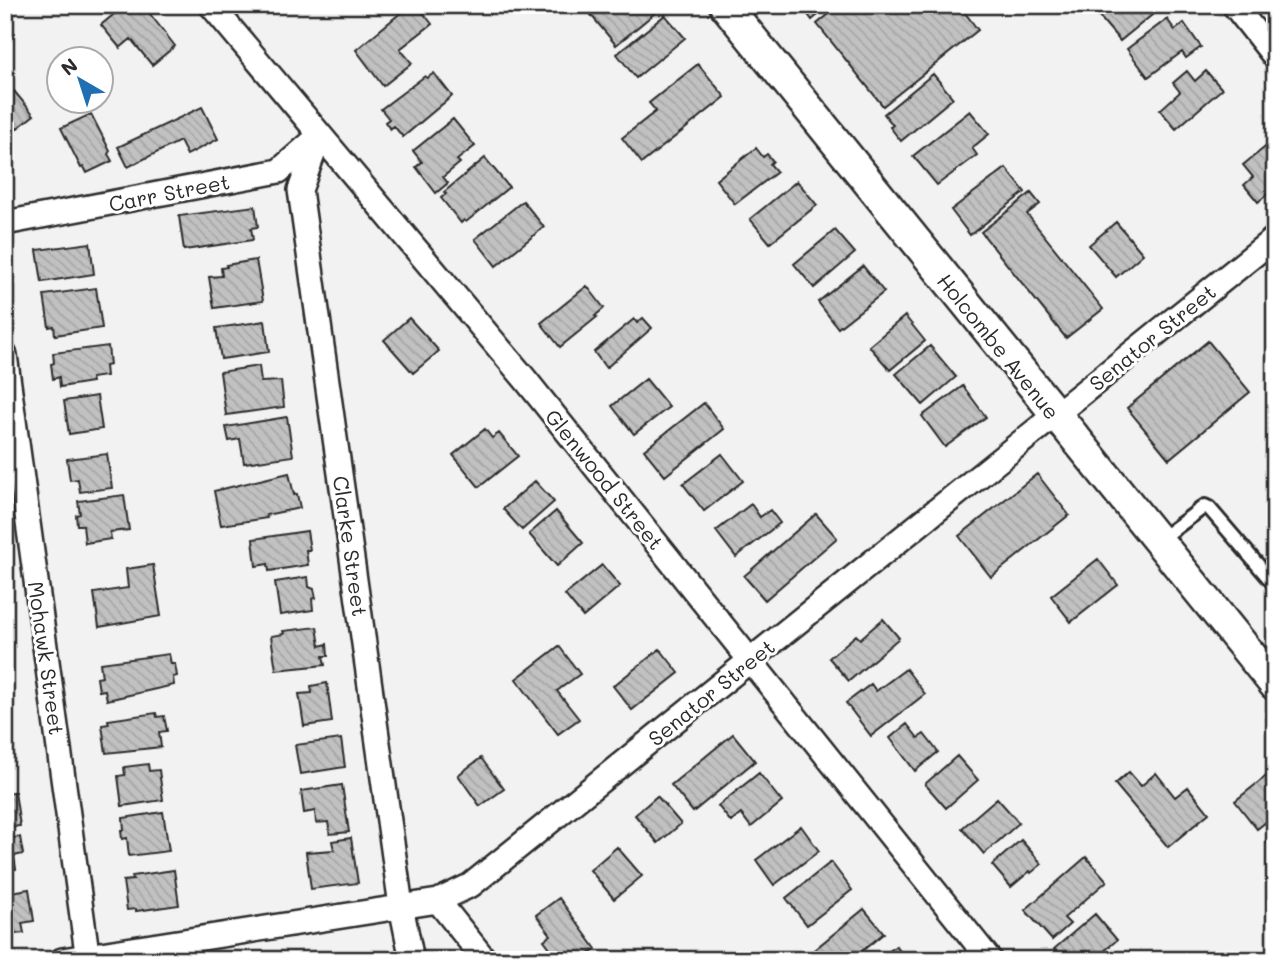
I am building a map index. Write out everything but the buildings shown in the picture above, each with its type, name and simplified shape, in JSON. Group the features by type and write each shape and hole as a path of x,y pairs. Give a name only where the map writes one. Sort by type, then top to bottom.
{"street":[{"name":"Glenwood Street","path":"211,5 525,379 990,960"},
{"name":"Holcombe Avenue","path":"725,5 1275,685"},
{"path":"1234,5 1275,57"},
{"name":"Carr Street","path":"5,223 279,171 320,135"},
{"name":"Clarke Street","path":"320,135 300,190 401,906 412,960"},
{"name":"Senator Street","path":"62,960 438,901 471,885 1275,238"},
{"name":"Mohawk Street","path":"5,355 88,958"},
{"path":"438,901 485,960"}],"lane":[{"path":"1157,541 1200,507 1205,506 1275,585"}]}
